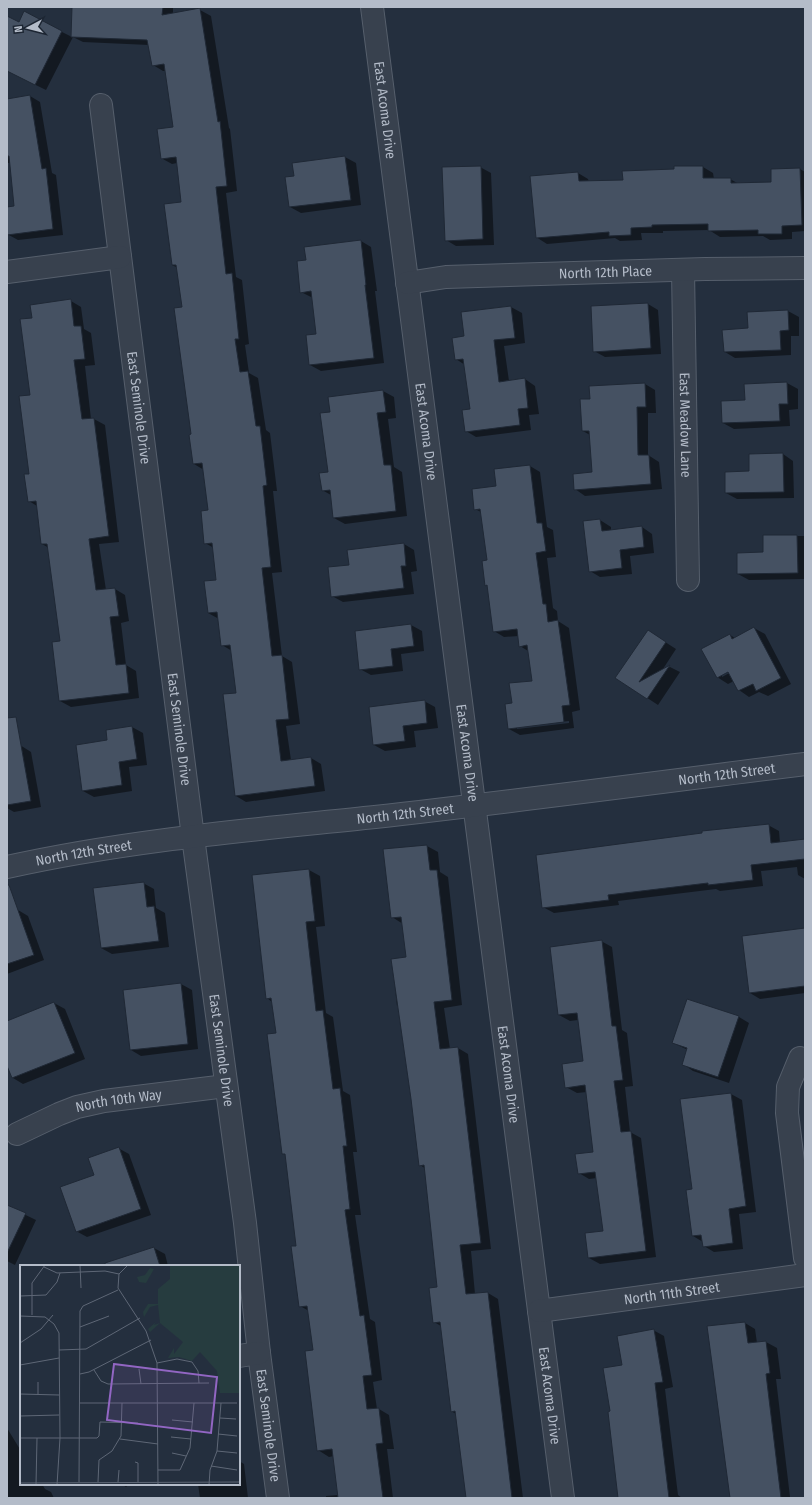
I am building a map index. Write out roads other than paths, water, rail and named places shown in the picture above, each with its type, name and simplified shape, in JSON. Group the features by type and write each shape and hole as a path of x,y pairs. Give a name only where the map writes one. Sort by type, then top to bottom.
{"street":[{"name":"East Acoma Drive","path":"372,7 563,1498"},
{"name":"East Seminole Drive","path":"101,105 193,837 244,1223 249,1354 278,1498"},
{"path":"7,272 120,257"},
{"name":"North 12th Place","path":"407,283 446,277 805,268"},
{"name":"East Meadow Lane","path":"683,270 688,580"},
{"name":"North 12th Street","path":"7,867 52,857 124,845 474,806 805,764"},
{"path":"800,1058 788,1087 787,1113 805,1258"},
{"name":"North 10th Way","path":"17,1134 77,1107 104,1101 226,1086"},
{"name":"North 11th Street","path":"539,1310 805,1275"}]}
